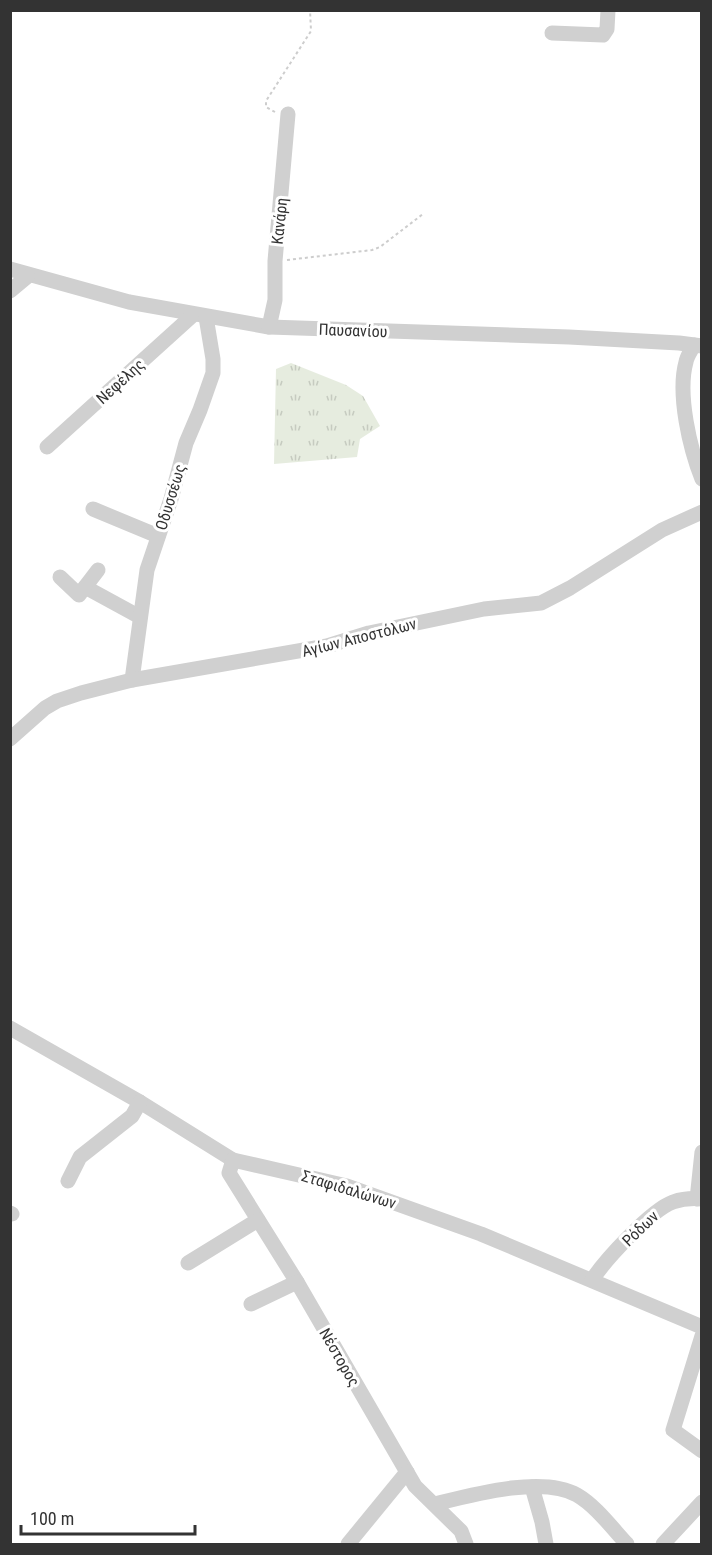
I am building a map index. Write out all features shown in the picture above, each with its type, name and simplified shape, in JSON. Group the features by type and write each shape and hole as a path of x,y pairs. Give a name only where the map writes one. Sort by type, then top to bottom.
{"street":[{"path":"552,33 603,35 607,28 608,10"},
{"name":"Κανάρη","path":"269,327 275,300 275,261 288,114"},
{"name":"Παυσανίου","path":"10,269 28,276 129,302 269,327 569,337 698,346"},
{"path":"10,291 28,276"},
{"name":"Νεφέλης","path":"47,447 199,316"},
{"name":"Οδυσσέως","path":"132,680 147,570 171,498 186,443 213,373 213,358 199,316"},
{"path":"698,346 686,362 684,398 690,443 702,480"},
{"path":"93,509 158,536"},
{"name":"Αγίων Αποστόλων","path":"10,739 57,701 132,680 317,648 369,633 484,609 541,603 570,588 662,530 702,512"},
{"path":"60,577 79,595 98,570"},
{"path":"85,587 141,617"},
{"name":"Σταφιδαλώνων","path":"10,1028 140,1102 233,1160 348,1186 481,1234 702,1327"},
{"path":"68,1180 80,1157 132,1116 140,1102"},
{"path":"699,1199 702,1152"},
{"name":"Νέστορος","path":"233,1160 229,1173 297,1282 407,1472 423,1495 461,1531 466,1545"},
{"name":"Ρόδων","path":"592,1280 601,1266 656,1212 674,1202 699,1199"},
{"path":"188,1263 258,1220"},
{"path":"251,1304 297,1282"},
{"path":"702,1336 673,1430 702,1451"},
{"path":"348,1545 407,1472"},
{"path":"435,1504 483,1492 532,1487 551,1488 577,1494 627,1545"},
{"path":"532,1487 546,1545"},
{"path":"663,1545 702,1502"}],"path":[{"path":"288,114 270,110 266,107 266,100 311,31 310,10"},
{"path":"275,261 372,250 380,247 423,214"}],"green space":[{"path":"291,363 346,385 363,396 380,426 360,439 357,457 274,464 276,369"}]}
